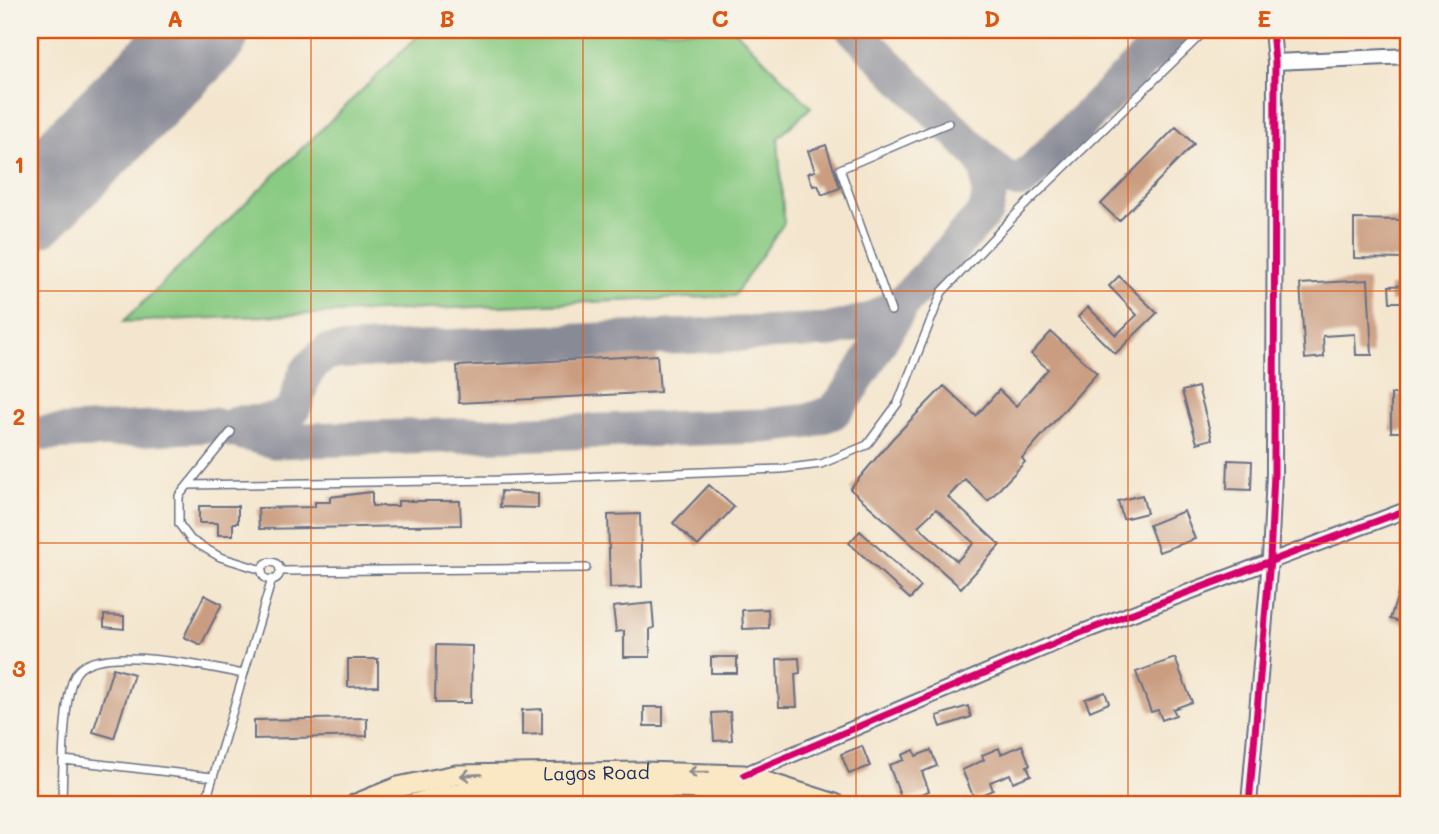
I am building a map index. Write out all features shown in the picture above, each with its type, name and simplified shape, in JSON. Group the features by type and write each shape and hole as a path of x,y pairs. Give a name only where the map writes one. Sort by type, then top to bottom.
{"main road":[{"name":"Lagos Road","path":"356,804 398,787 456,775 629,772 744,775 835,804"},
{"name":"Lagos Road","path":"413,804 500,790 623,789 737,791 789,804"}],"street":[{"path":"1249,804 1275,474 1275,62 1272,30"},
{"path":"1275,62 1409,56"},
{"path":"744,775 1072,636 1409,509"}],"lane":[{"path":"188,485 498,480 781,469 821,464 867,445 898,403 924,344 942,292 1021,209 1206,30"},
{"path":"891,311 840,169 948,123"},
{"path":"231,432 179,496 179,524 191,540 220,557 262,570 265,577 272,579"},
{"path":"262,570 266,564 274,562 280,571"},
{"path":"205,804 272,579 280,571 586,568"},
{"path":"62,804 68,703 75,673 86,663 103,657 132,659 204,666 243,674"},
{"path":"64,760 212,777"}],"green space":[{"path":"424,30 735,30 811,107 778,138 784,223 734,296 123,322"}],"building":[{"path":"1176,127 1194,144 1119,221 1101,204"},
{"path":"826,145 840,188 822,195 818,185 813,186 808,173 815,171 808,151"},
{"path":"1354,219 1402,220 1402,259 1354,258"},
{"path":"1119,276 1157,313 1115,354 1078,317 1088,307 1116,335 1137,315 1109,286"},
{"path":"1368,280 1372,355 1356,355 1355,334 1323,336 1324,357 1305,359 1300,284"},
{"path":"1409,285 1409,302 1390,302 1389,286"},
{"path":"1051,332 1097,373 1022,458 1025,462 988,501 965,479 948,497 1000,545 961,588 850,489 893,438 944,386 976,416 999,390 1016,406 1048,369 1031,354","holes":["936,509 974,543 957,561 918,526"]},
{"path":"657,355 660,392 459,403 457,366"},
{"path":"1198,387 1212,439 1197,443 1182,391"},
{"path":"1391,394 1409,394 1409,432 1391,432"},
{"path":"1228,460 1252,461 1251,490 1227,489"},
{"path":"709,485 734,507 698,546 673,523"},
{"path":"501,491 538,494 538,508 500,507"},
{"path":"372,492 372,506 398,506 398,501 460,501 461,525 259,529 258,508 315,507 315,502 330,502 330,497"},
{"path":"1142,495 1147,513 1123,519 1118,501"},
{"path":"199,506 238,506 238,523 233,523 233,535 218,535 218,523 199,523"},
{"path":"1184,511 1195,539 1159,552 1149,525"},
{"path":"640,514 642,587 610,588 608,515"},
{"path":"860,531 921,587 910,599 849,543"},
{"path":"1401,585 1409,588 1409,625 1390,619"},
{"path":"204,595 222,604 201,645 184,637"},
{"path":"652,603 654,628 650,629 650,657 624,657 624,631 616,632 613,607"},
{"path":"768,609 769,628 743,629 742,610"},
{"path":"104,615 124,616 124,629 104,627"},
{"path":"436,645 472,646 471,703 435,703"},
{"path":"711,657 737,657 737,673 711,673"},
{"path":"799,658 800,673 795,674 797,707 779,707 777,659"},
{"path":"1175,658 1192,702 1173,709 1176,715 1162,720 1158,710 1151,712 1136,672"},
{"path":"348,659 378,659 378,686 348,687"},
{"path":"113,668 134,674 114,738 93,732"},
{"path":"1105,692 1109,703 1090,711 1085,699"},
{"path":"968,706 971,717 941,727 937,716"},
{"path":"644,707 663,707 663,726 644,726"},
{"path":"542,709 542,734 522,735 522,710"},
{"path":"730,712 732,740 714,741 712,713"},
{"path":"367,718 367,736 254,739 254,720"},
{"path":"1022,745 1031,775 1013,782 1010,774 990,782 993,790 974,798 962,770 984,760 982,755 999,748 1001,754"},
{"path":"862,746 870,766 849,774 841,754"},
{"path":"914,750 916,756 931,750 937,766 922,772 929,791 902,801 889,765 904,760 902,755"}],"taxiway":[{"path":"30,434 213,425 274,441 764,426 809,421 833,412 848,394 905,300 985,213 989,198 988,172 979,155 854,30"},
{"path":"979,155 1005,177 1016,181 1023,180 1174,30"},
{"path":"237,423 271,421 290,413 303,378 327,352 832,330 871,320 905,300"}],"runway":[{"path":"30,205 205,30"}],"cycle path":[{"path":"1249,804 1270,560 1274,474 1275,62 1272,30"},
{"path":"744,775 1072,636 1409,509"}]}
